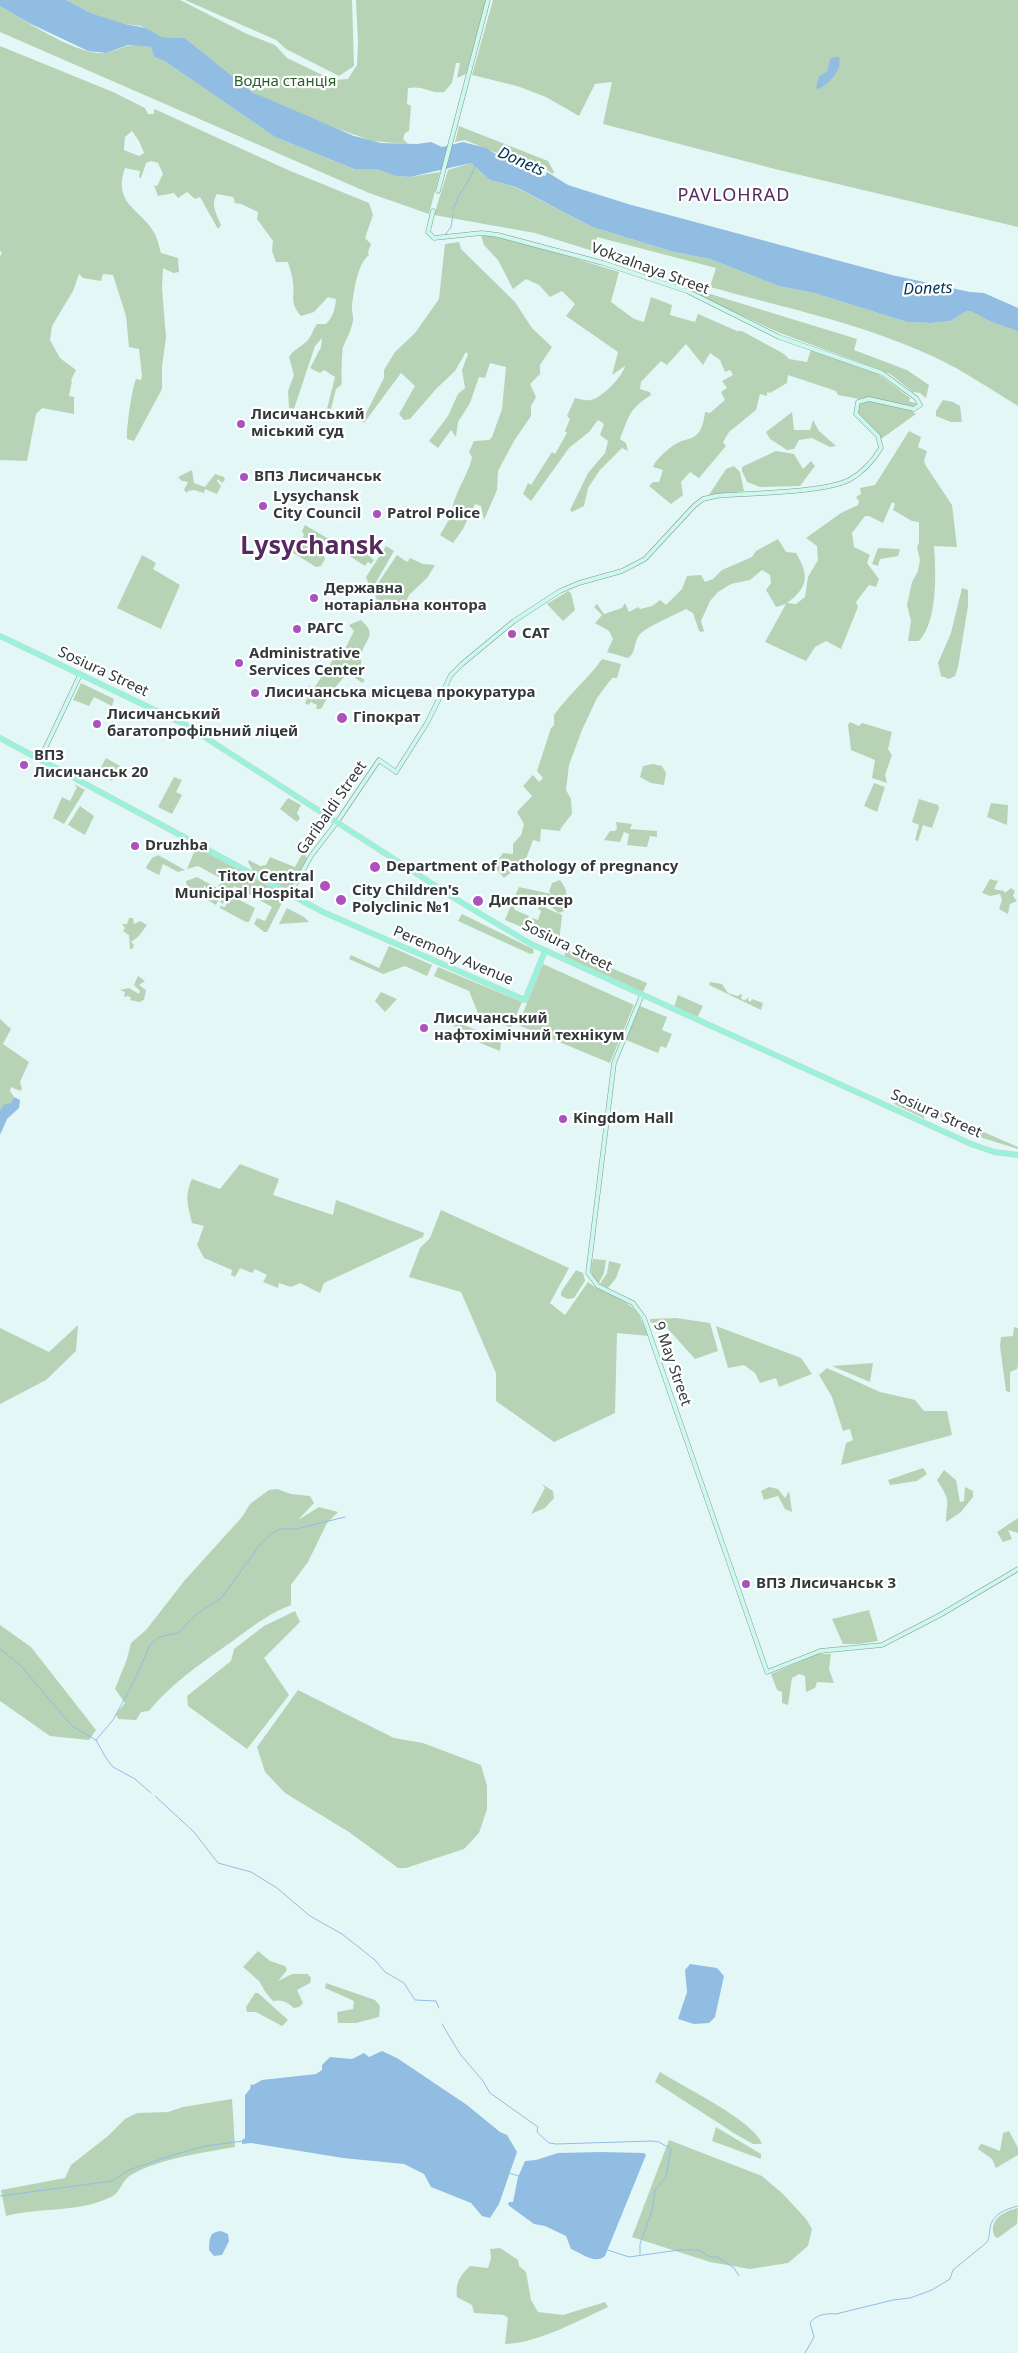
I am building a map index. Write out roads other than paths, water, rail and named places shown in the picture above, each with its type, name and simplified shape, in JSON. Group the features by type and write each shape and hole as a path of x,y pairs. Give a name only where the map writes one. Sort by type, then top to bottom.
{"main road":[{"path":"438,191 488,0"},
{"name":"Vokzalnaya Street","path":"379,760 396,772 456,670 514,621 542,602 568,587 622,571 645,559 694,506 703,499 716,496 837,484 858,474 881,448 878,436 856,414 858,402 869,399 916,409 920,406 916,398 882,373 779,336 687,291 586,258 498,234 436,238 428,233 433,211"},
{"name":"Sosiura Street","path":"0,636 186,725 518,938 979,1148 1002,1154 1018,1155"},
{"path":"40,759 80,675"},
{"name":"Peremohy Avenue","path":"0,738 360,930 525,1000 545,951"},
{"name":"Garibaldi Street","path":"290,894 311,856 337,822 379,760"},
{"name":"9 May Street","path":"642,995 614,1063 588,1273 598,1286 633,1304 644,1318 767,1672 820,1651 882,1645 940,1615 1018,1569"}],"water":[{"name":"Donets","path":"0,0 66,0 91,13 125,24 146,28 162,37 185,38 252,92 354,136 381,143 417,144 431,142 442,147 463,142 486,148 502,158 540,170 539,174 545,176 547,172 568,185 628,204 892,275 970,292 984,293 1018,308 1018,332 967,311 950,321 931,323 907,322 814,293 779,286 710,259 674,252 592,227 516,187 490,180 471,163 410,177 396,176 376,169 354,169 275,137 166,62 154,57 151,47 128,45 106,53 88,51 29,23 0,6"},
{"path":"839,57 840,62 837,72 826,84 818,89 816,88 819,76 827,72 830,59"},
{"path":"14,1097 20,1100 19,1108 7,1119 0,1135 0,1110 3,1105 11,1103"},
{"path":"690,1964 717,1968 724,1976 715,2017 709,2023 694,2024 678,2019 687,1992 685,1970"},
{"path":"382,2051 397,2058 467,2105 500,2132 507,2135 517,2152 499,2204 490,2218 482,2216 471,2203 431,2187 424,2174 404,2164 343,2158 251,2143 242,2144 242,2140 245,2138 245,2095 250,2089 251,2084 253,2085 262,2080 316,2074 322,2070 322,2065 330,2057 352,2059 364,2053 369,2057"},
{"path":"558,2153 644,2153 646,2155 605,2256 592,2259 571,2249 566,2236 545,2226 534,2224 508,2205 509,2202 513,2202 518,2177 525,2161 536,2160"},
{"path":"221,2231 228,2234 229,2241 222,2255 214,2256 209,2250 210,2237 214,2233"}],"waterway":[{"path":"453,211 475,165"},
{"path":"445,235 451,227 453,214"},
{"path":"96,1740 113,1720 134,1681 150,1645 159,1637 178,1633 195,1615 222,1597 262,1542 280,1529 296,1529 345,1517"},
{"path":"0,1649 21,1666 72,1726 96,1740 113,1767 135,1779 151,1793"},
{"path":"155,1796 194,1832 218,1863 251,1872 277,1888 310,1916 342,1934 375,1960 385,1972 404,1983 415,2000 436,2001 439,2008"},
{"path":"442,2024 460,2054 483,2081 490,2093 538,2127 537,2132 549,2143 652,2141 659,2142 671,2149 666,2177 655,2190 652,2211 640,2244 640,2254"},
{"path":"0,2196 112,2181 129,2170 176,2154 205,2146 243,2141"},
{"path":"509,2173 519,2176"},
{"path":"805,2353 814,2337 810,2323 815,2318 825,2314 836,2314 893,2300 910,2298 932,2290 950,2279 953,2270 986,2243 989,2238 991,2223 997,2216 1004,2211 1018,2206"},
{"path":"608,2250 629,2257 679,2250 698,2250 710,2257 717,2257 734,2268 739,2276"}],"place":[{"name":"Лисичанський міський суд","path":"241,424"},
{"name":"ВПЗ Лисичанськ","path":"244,477"},
{"name":"Lysychansk City Council","path":"263,506"},
{"name":"Patrol Police","path":"377,514"},
{"name":"Державна нотаріальна контора","path":"314,598"},
{"name":"РАГС","path":"297,629"},
{"name":"САТ","path":"512,634"},
{"name":"Administrative Services Center","path":"239,663"},
{"name":"Лисичанська місцева прокуратура","path":"255,693"},
{"name":"Гіпократ","path":"342,718"},
{"name":"Лисичанський багатопрофільний ліцей","path":"97,724"},
{"name":"ВПЗ Лисичанськ 20","path":"24,765"},
{"name":"Druzhba","path":"135,846"},
{"name":"Department of Pathology of pregnancy","path":"375,867"},
{"name":"Titov Central Municipal Hospital","path":"325,886"},
{"name":"City Children's Polyclinic №1","path":"341,900"},
{"name":"Диспансер","path":"478,901"},
{"name":"Лисичанський нафтохімічний технікум","path":"424,1028"},
{"name":"Kingdom Hall","path":"563,1119"},
{"name":"ВПЗ Лисичанськ 3","path":"746,1584"}],"district":[{"name":"PAVLOHRAD","path":"734,196"},
{"name":"Lysychansk","path":"312,547"}],"park label":[{"name":"Водна станція","path":"285,82"}]}
